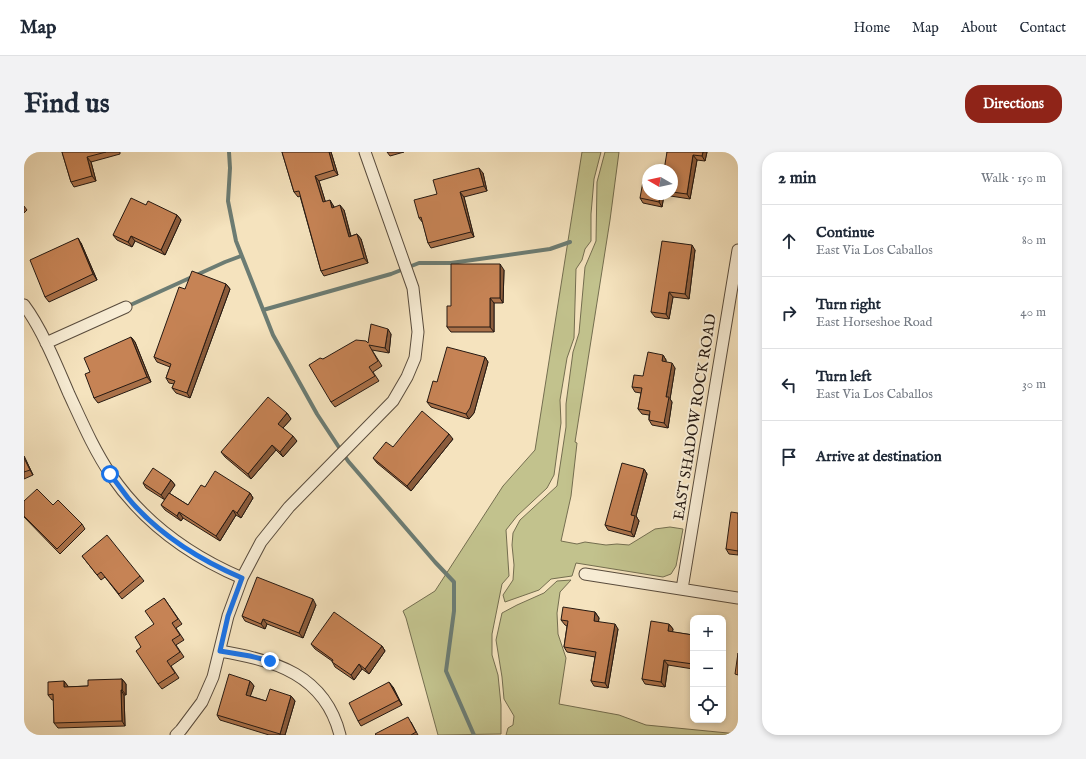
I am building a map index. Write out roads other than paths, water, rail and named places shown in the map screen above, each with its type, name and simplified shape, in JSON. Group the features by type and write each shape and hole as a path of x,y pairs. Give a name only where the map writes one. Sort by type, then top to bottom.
{"street":[{"path":"176,735 182,730 202,702 213,677 228,616 242,578 261,542 273,525 289,507 393,401 407,377 415,358 418,332 413,288 364,152"},
{"name":"EAST SHADOW ROCK ROAD","path":"682,589 734,299 738,250"},
{"path":"24,305 46,343 88,435 110,474 129,499 153,524 193,554 242,578"},
{"path":"46,343 126,307"},
{"path":"585,574 738,598"},
{"path":"220,651 270,661 299,676 314,687 325,702 338,724 340,735"}],"waterway":[{"path":"229,152 230,168 228,201 236,241 273,335 317,414 348,461 454,582 454,611 446,671 474,735"},
{"path":"263,310 391,274 419,263 451,263 550,249 570,242"},
{"path":"126,307 241,256"}]}
